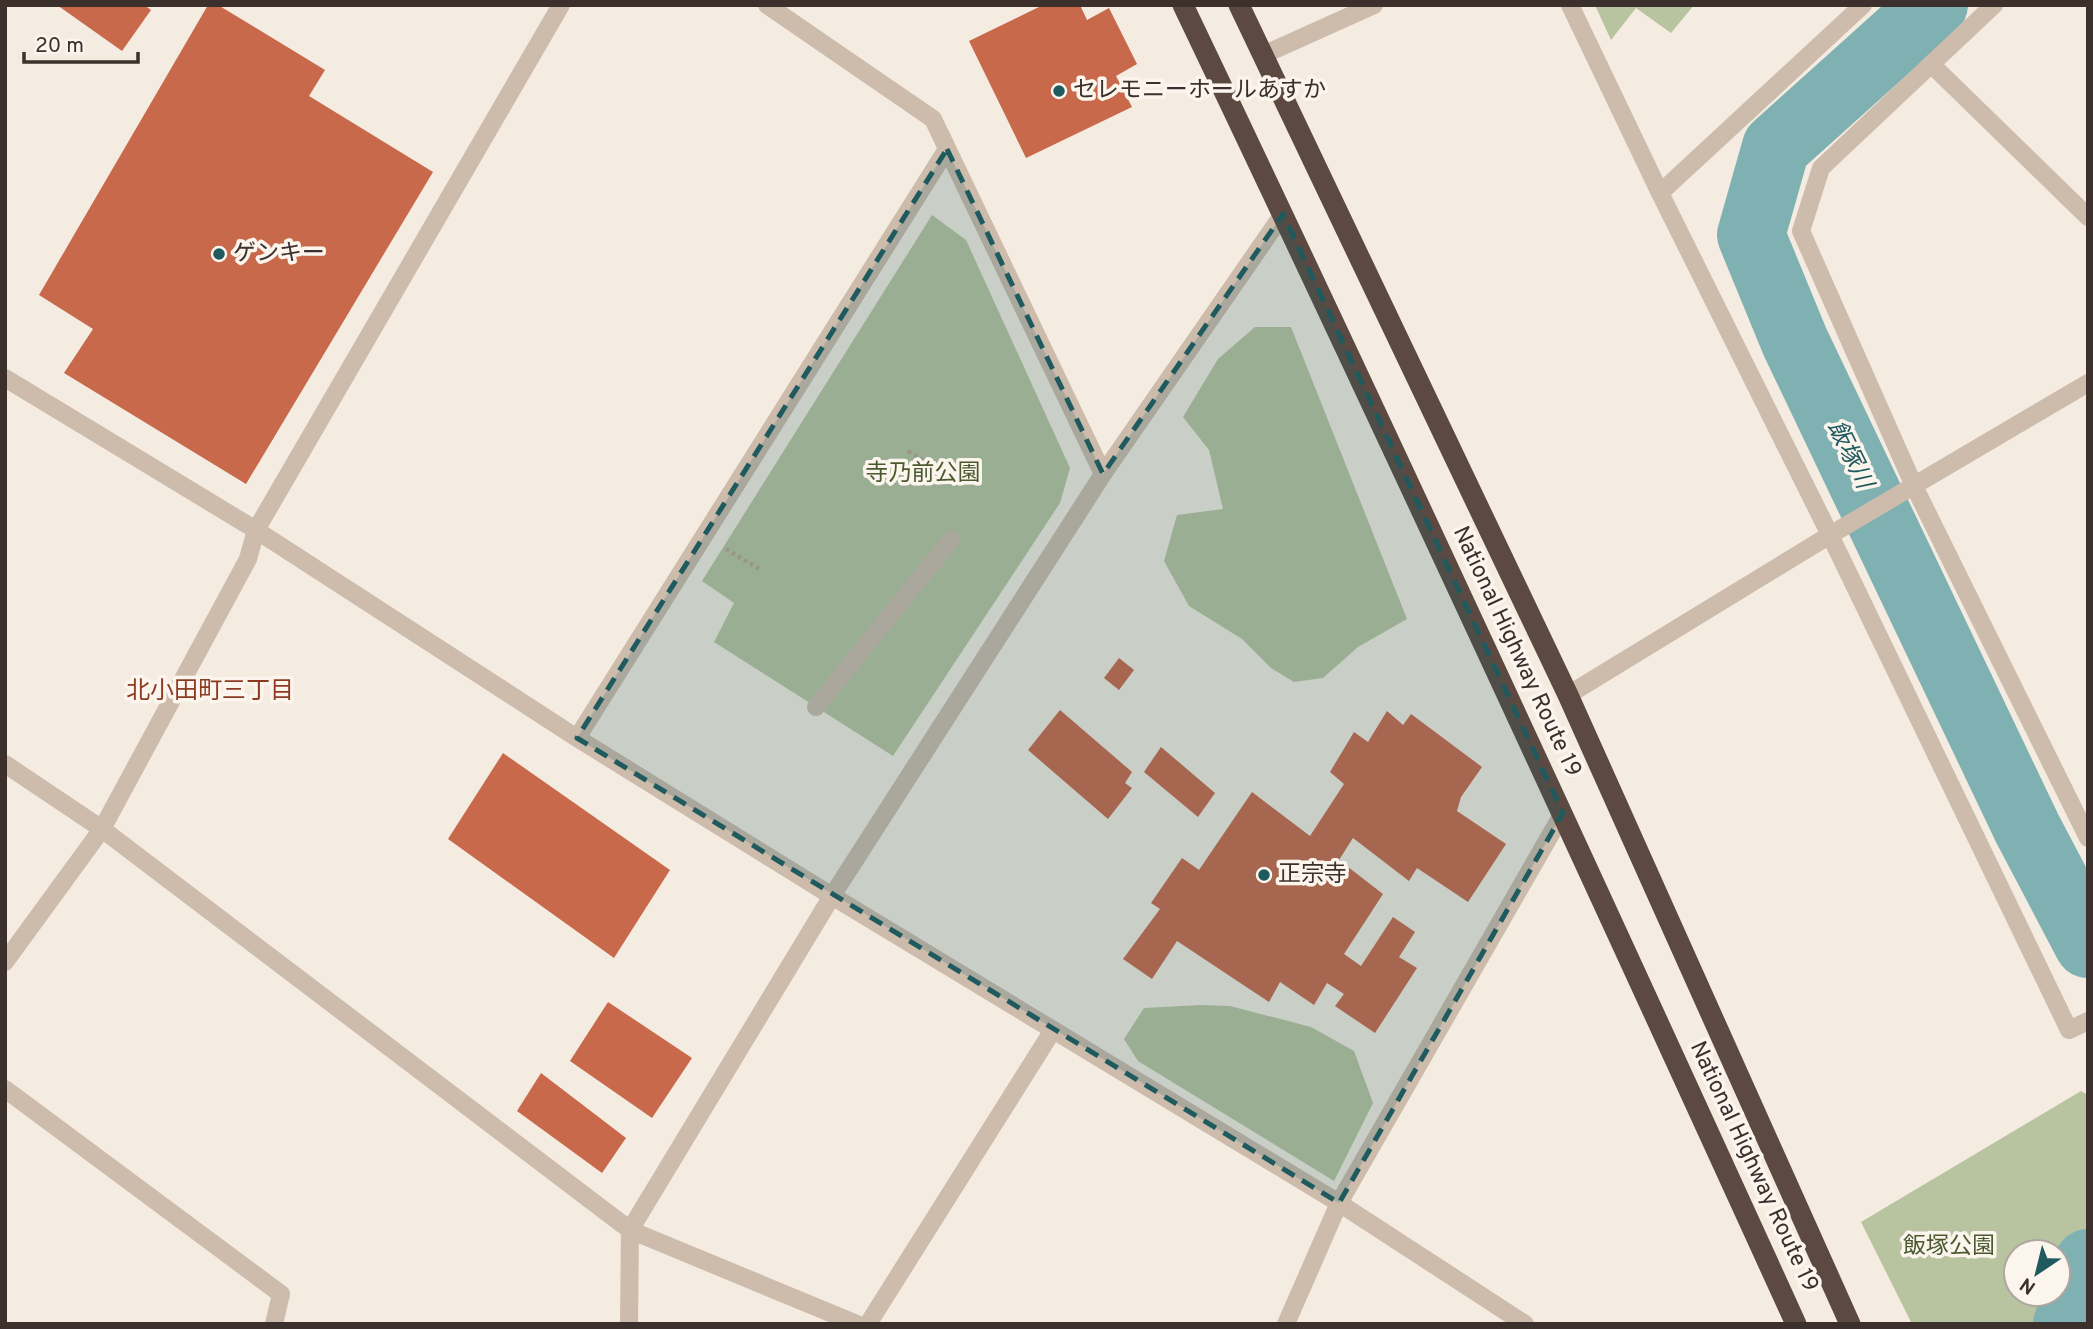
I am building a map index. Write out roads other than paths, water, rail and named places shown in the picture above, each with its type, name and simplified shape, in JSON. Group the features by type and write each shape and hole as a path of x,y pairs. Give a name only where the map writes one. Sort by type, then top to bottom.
{"highway":[{"name":"National Highway Route 19","path":"1183,5 1563,813 1796,1324"},
{"name":"National Highway Route 19","path":"1239,5 1568,695 1850,1324"}],"street":[{"path":"5,962 102,829 248,559 256,530 561,5"},
{"path":"766,5 933,120 1103,474"},
{"path":"1263,55 1374,5"},
{"path":"1570,5 2069,1030 2088,1021"},
{"path":"1660,193 1863,5"},
{"path":"1994,5 1821,168 1801,231 1914,486 2088,838"},
{"path":"1931,64 2088,217"},
{"path":"577,738 947,149"},
{"path":"629,1324 630,1230 832,896 1103,474 1283,214"},
{"path":"5,378 256,530 577,738 832,896 1339,1203 1525,1324"},
{"path":"1568,695 1830,535 2088,383"},
{"path":"816,707 951,540"},
{"path":"5,764 102,829 630,1230 857,1324"},
{"path":"1286,1324 1339,1203 1563,813"},
{"path":"868,1324 1053,1030"},
{"path":"5,1089 281,1294 274,1324"}],"waterway":[{"name":"飯塚川","path":"1934,5 1776,147 1751,235 1795,342 2027,828 2088,944"},
{"name":"飯塚川","path":"2067,1324 2088,1263"}],"place":[{"name":"セレモニーホールあすか","path":"1059,91"},
{"name":"ゲンキー","path":"219,254"},
{"name":"正宗寺","path":"1264,875"}],"district":[{"name":"北小田町三丁目","path":"210,692"}],"park label":[{"name":"寺乃前公園","path":"923,474"},
{"name":"飯塚公園","path":"1949,1247"}]}
